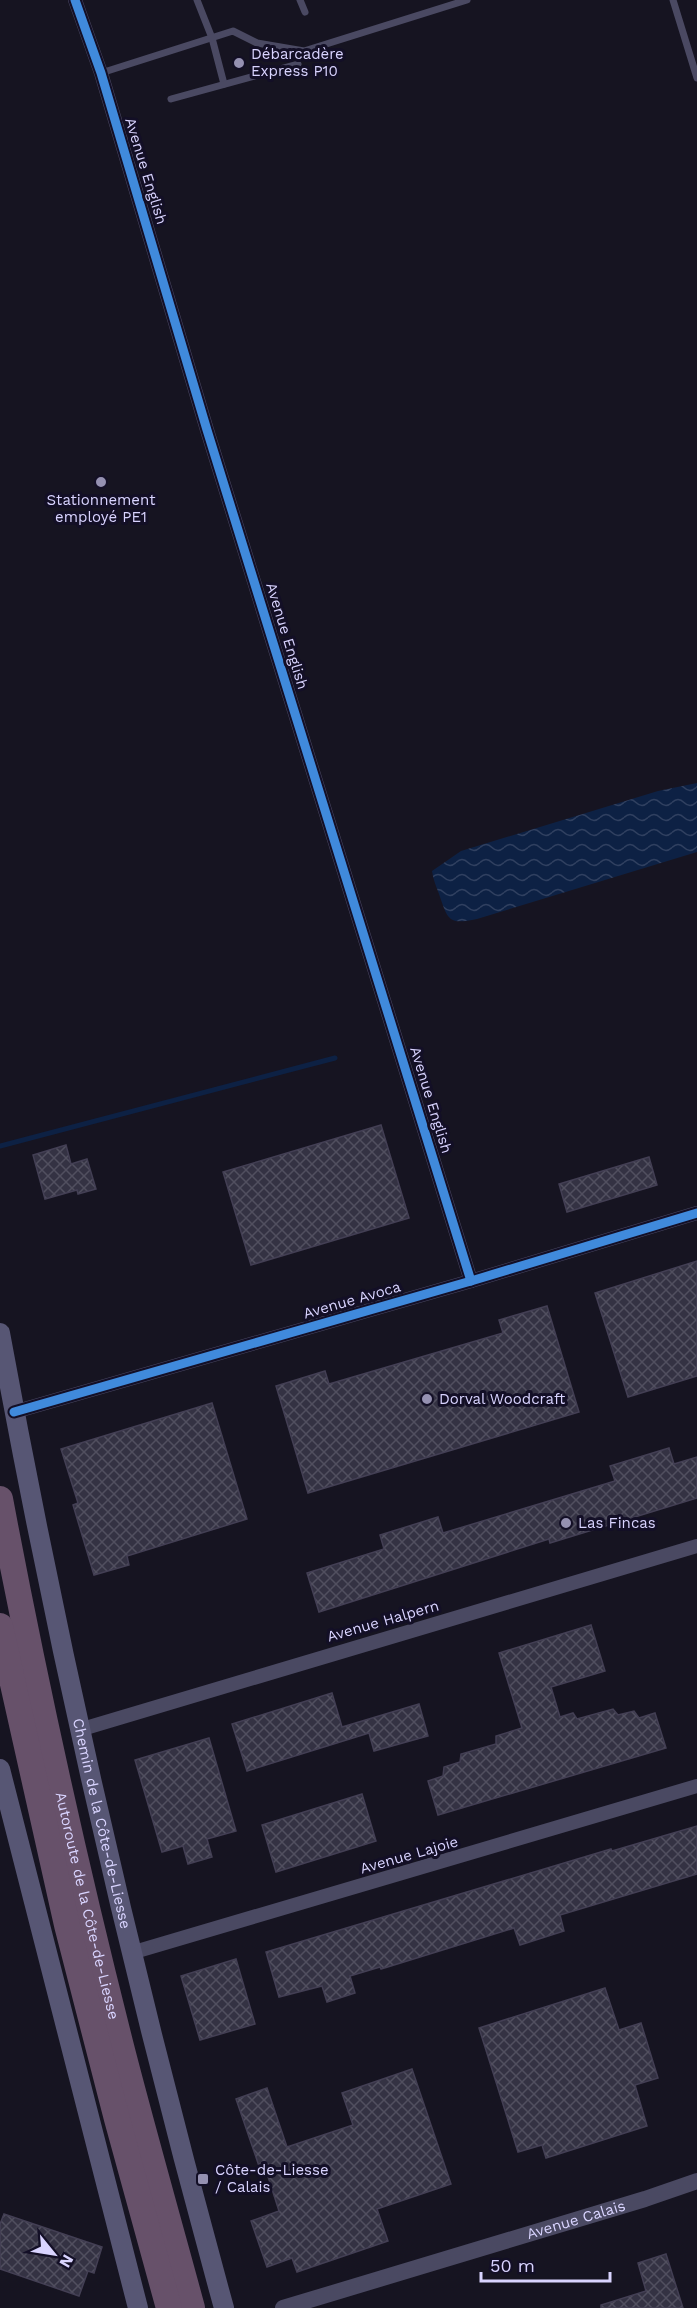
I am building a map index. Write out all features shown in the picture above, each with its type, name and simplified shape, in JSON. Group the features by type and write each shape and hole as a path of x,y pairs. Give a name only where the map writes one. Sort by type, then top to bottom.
{"highway":[{"name":"Autoroute de la Côte-de-Liesse","path":"0,1499 51,1751 105,1981 192,2308"},
{"name":"Autoroute de la Côte-de-Liesse","path":"0,1626 67,1925 119,2130 169,2308"}],"main road":[{"name":"Chemin de la Côte-de-Liesse","path":"0,1333 78,1730 175,2131 224,2308"},
{"path":"0,1769 138,2308"}],"street":[{"name":"Avenue English","path":"75,0 101,73 207,430 471,1281"},
{"name":"Avenue Avoca","path":"14,1412 471,1281 697,1213"},
{"name":"Avenue Halpern","path":"78,1730 697,1546"},
{"name":"Avenue Lajoie","path":"131,1953 697,1786"},
{"name":"Avenue Calais","path":"283,2308 645,2199 697,2181"}],"lane":[{"path":"197,0 212,38 224,84"},
{"path":"300,0 305,12"},
{"path":"101,73 233,31 257,43 304,51 467,0"},
{"path":"673,0 697,78"},
{"path":"171,99 298,64"}],"water":[{"path":"697,783 697,852 477,919 455,921 447,915 432,871 461,851 658,791"}],"building":[{"path":"381,1125 409,1218 251,1265 223,1172"},
{"path":"66,1145 71,1164 87,1159 96,1189 78,1194 77,1190 45,1199 33,1155"},
{"path":"649,1157 657,1185 567,1212 559,1184"},
{"path":"697,1261 697,1376 628,1397 595,1293"},
{"name":"Dorval Woodcraft","path":"547,1306 579,1412 308,1493 276,1386 325,1371 329,1384 503,1333 499,1320"},
{"path":"212,1403 247,1519 127,1556 129,1565 94,1575 73,1505 78,1503 61,1449"},
{"path":"669,1448 674,1464 697,1457 697,1498 550,1543 549,1539 319,1612 307,1573 384,1549 380,1535 438,1517 443,1533 615,1481 610,1466"},
{"path":"591,1625 605,1671 551,1687 560,1717 573,1713 577,1719 613,1709 618,1715 634,1711 639,1718 655,1713 666,1748 438,1815 428,1781 443,1776 444,1767 460,1762 461,1754 496,1744 496,1736 522,1728 499,1653"},
{"path":"332,1693 342,1727 419,1704 428,1736 374,1751 369,1733 247,1771 232,1724"},
{"path":"209,1738 236,1831 207,1839 212,1857 188,1864 183,1846 162,1852 135,1760"},
{"path":"362,1794 376,1841 276,1872 262,1825"},
{"path":"697,1826 697,1874 560,1915 564,1931 520,1945 514,1928 381,1969 380,1967 350,1976 355,1993 327,2002 322,1986 279,1997 266,1952 611,1849 612,1851"},
{"path":"236,1959 255,2024 200,2040 181,1976"},
{"path":"605,1988 619,2030 641,2023 658,2078 635,2085 647,2126 546,2158 542,2145 518,2152 479,2028"},
{"path":"412,2069 451,2184 377,2209 388,2241 297,2272 292,2258 267,2267 251,2221 279,2211 264,2164 259,2166 236,2099 267,2088 287,2147 353,2125 342,2093"},
{"path":"4,2214 102,2247 94,2273 88,2271 79,2296 0,2269 0,2224"},
{"path":"666,2254 683,2308 601,2308 601,2305 646,2291 638,2263"}],"waterway":[{"path":"0,1146 335,1058"}],"cycle path":[{"path":"75,0 101,73 207,430 471,1281"},
{"path":"14,1412 471,1281 697,1213"}],"place":[{"name":"Débarcadère Express P10","path":"239,63"},
{"name":"Stationnement employé PE1","path":"101,482"},
{"name":"Dorval Woodcraft","path":"427,1399"},
{"name":"Las Fincas","path":"566,1523"},
{"name":"Côte-de-Liesse / Calais","path":"203,2179"}]}
